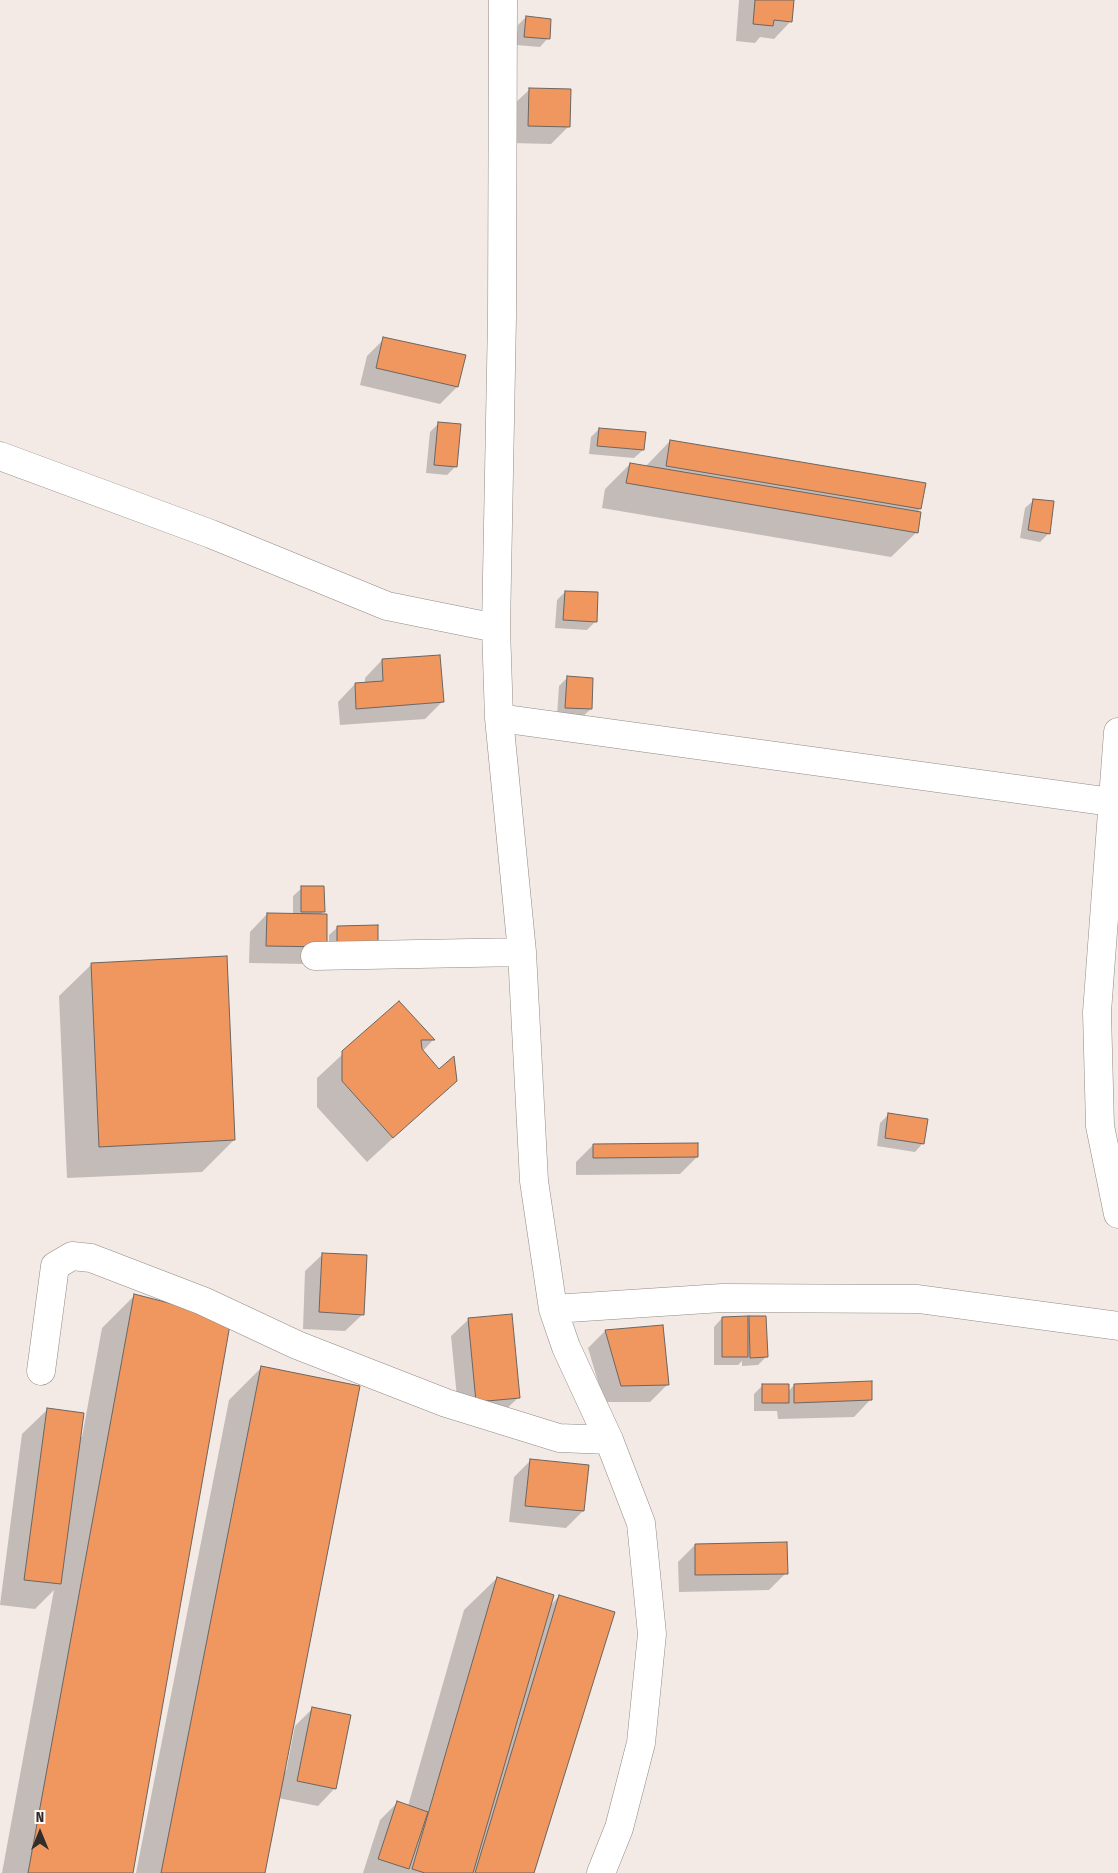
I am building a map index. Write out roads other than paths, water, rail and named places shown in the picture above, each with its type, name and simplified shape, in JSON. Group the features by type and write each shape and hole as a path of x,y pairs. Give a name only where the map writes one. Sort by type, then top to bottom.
{"street":[{"path":"503,0 502,307 496,628 499,718 522,952 534,1181 552,1309 566,1346 609,1440 641,1523 652,1634 641,1743 620,1828 601,1873"},
{"path":"0,456 211,534 387,606 496,628"},
{"path":"499,718 1116,803"},
{"path":"1118,732 1116,803 1097,1012 1100,1126 1118,1214"},
{"path":"315,956 522,952"},
{"path":"42,1371 55,1266 72,1256 91,1258 203,1300 297,1345 446,1403 559,1438 609,1440"},
{"path":"552,1309 722,1298 918,1299 1118,1326"}]}
